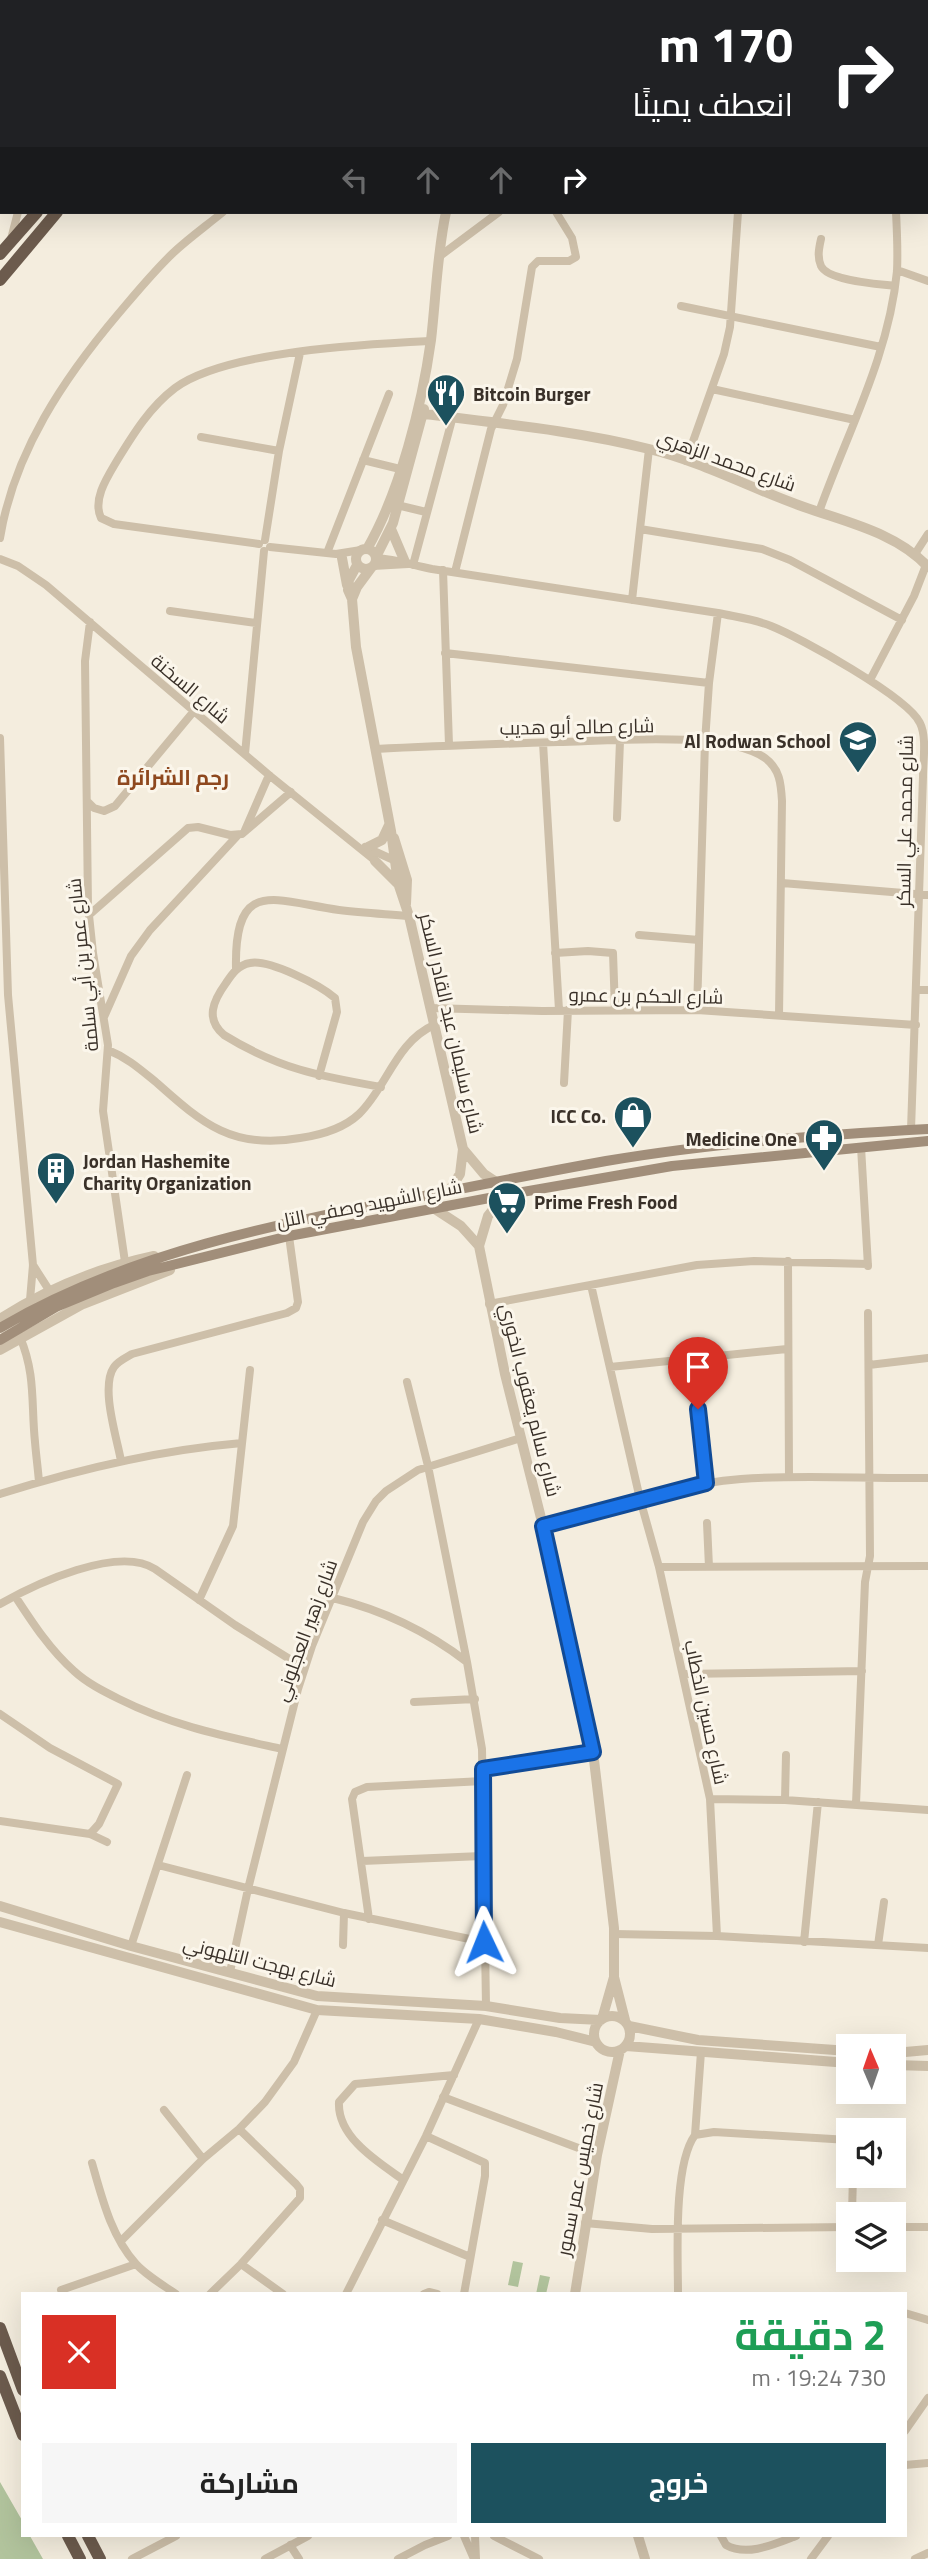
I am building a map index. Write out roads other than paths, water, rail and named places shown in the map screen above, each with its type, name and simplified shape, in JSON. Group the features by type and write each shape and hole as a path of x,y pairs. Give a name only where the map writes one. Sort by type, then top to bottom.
{"highway":[{"path":"0,254 34,214"},
{"path":"0,280 55,214"},
{"path":"0,2328 21,2385"},
{"path":"0,2376 21,2430"},
{"path":"69,2537 80,2559"},
{"path":"89,2537 100,2559"}],"main road":[{"name":"شارع الشهيد وصفي التل","path":"0,1328 39,1306 195,1247 261,1228 607,1161 729,1145 928,1129"},
{"name":"شارع الشهيد وصفي التل","path":"0,1340 56,1307 114,1279 289,1236 673,1166 928,1141"},
{"path":"751,1143 749,1150 753,1157"},
{"path":"729,1145 731,1159"}],"street":[{"path":"10,241 17,214"},
{"path":"38,214 45,224"},
{"path":"0,538 4,506 45,414 74,369 155,272 220,214"},
{"path":"389,394 363,460 335,555 350,594 374,562 391,528 397,505 420,413 446,214"},
{"path":"440,256 496,214"},
{"path":"455,572 473,493 494,422 503,405 517,359 531,267 538,261 573,260 576,253 572,238 557,214"},
{"path":"686,461 727,342 732,317 738,214"},
{"path":"819,512 881,347 897,270 896,214"},
{"path":"821,239 818,256 820,265 829,274 895,286"},
{"path":"897,270 928,281"},
{"path":"681,306 881,347"},
{"path":"374,562 362,569 357,564 335,555 114,524 101,518 98,500 112,470 143,421 176,388 229,364 377,344 430,341"},
{"path":"245,754 265,545 279,451 300,353"},
{"path":"712,389 855,420"},
{"path":"357,564 356,558 385,517 420,413"},
{"name":"شارع محمد الزهري","path":"420,413 494,422 649,449 882,535 915,554 927,566"},
{"path":"409,564 453,416"},
{"path":"201,437 279,451"},
{"path":"632,600 649,449"},
{"path":"363,460 400,469"},
{"path":"397,505 426,512"},
{"path":"391,528 409,564"},
{"path":"640,529 762,550 790,559 902,620"},
{"path":"915,554 928,534"},
{"path":"335,555 364,550 373,552 374,562"},
{"name":"شارع السخنة","path":"0,559 25,570 269,775 363,847 399,870"},
{"name":"شارع محمد علي السكر","path":"374,562 409,564 747,619 780,630 870,680 906,708 920,723 925,791 923,895 916,990 911,1130"},
{"name":"شارع سليمان عبد القادر السكر","path":"357,564 349,580 356,647 406,904 463,1149 460,1174 449,1191"},
{"path":"870,680 927,566"},
{"path":"443,570 449,745"},
{"path":"170,611 256,623"},
{"path":"697,1010 705,742 718,613"},
{"name":"شارع عمر بن أبي سلمة","path":"90,622 85,661 89,915 108,1050 103,1111 125,1262"},
{"path":"445,653 709,682"},
{"path":"88,802 104,811 115,806 194,711"},
{"path":"0,738 3,929 33,1265 30,1300"},
{"path":"617,818 620,741"},
{"name":"شارع صالح أبو هديب","path":"376,749 620,741 705,742 754,753 769,762 779,776 782,801 779,1015"},
{"name":"شارع الحكم بن عمرو","path":"543,743 555,953 564,1010 697,1010 916,1025"},
{"path":"241,834 269,775"},
{"path":"104,1019 131,956 150,930 241,834 291,792"},
{"path":"89,915 188,828 198,827 241,834"},
{"path":"363,847 382,840 390,828"},
{"name":"شارع السخنة","path":"363,847 363,852 375,861"},
{"path":"375,861 399,870"},
{"path":"782,883 923,895"},
{"path":"236,969 236,948 243,918 261,900 274,898 339,910 409,916"},
{"path":"639,935 699,940"},
{"path":"555,953 613,953 615,1010"},
{"path":"319,1076 337,1012 335,998 302,979 266,964 247,963 236,969 212,1008 213,1022 217,1029 240,1045 290,1068 319,1076 381,1087"},
{"path":"916,990 928,990"},
{"path":"430,1008 564,1010 564,1083"},
{"path":"108,1050 129,1060 204,1123 250,1140 292,1140 333,1130 356,1116 381,1087 411,1040 434,1025"},
{"path":"489,1304 697,1265 788,1261 868,1267 860,1147"},
{"name":"شارع سليمان عبد القادر السكر","path":"463,1149 484,1174 496,1182"},
{"name":"شارع سالم يعقوب الخوري","path":"505,1195 488,1216 479,1246 489,1304 543,1526 593,1752 614,1934 614,1977 627,2023"},
{"path":"435,1209 461,1226 479,1246"},
{"path":"121,1461 110,1404 109,1379 114,1365 132,1354 275,1317 296,1308 298,1302 289,1236"},
{"path":"0,1319 49,1290 89,1273 125,1262 195,1247"},
{"path":"0,1350 83,1304 201,1258"},
{"path":"788,1261 789,1478"},
{"path":"33,1265 49,1290"},
{"name":"شارع حسين الخطاب","path":"591,1285 640,1499 684,1674 710,1799 717,1936"},
{"path":"856,1804 865,1582 869,1566 869,1312"},
{"path":"20,1337 31,1368 34,1388 35,1442 40,1482"},
{"path":"610,1367 787,1349"},
{"path":"869,1365 928,1358"},
{"path":"692,1360 706,1483"},
{"path":"199,1600 233,1526 250,1370"},
{"path":"407,1382 428,1466 475,1699 483,1769 482,1856 486,2006"},
{"name":"شارع زهير العجلوني","path":"230,1972 247,1889 304,1668 363,1522 376,1502 395,1483 428,1466 521,1438"},
{"path":"0,1494 121,1461 176,1450 242,1443"},
{"path":"543,1526 706,1483 816,1476 928,1479"},
{"path":"707,1523 709,1567"},
{"path":"0,1604 65,1574 130,1560 146,1563 261,1643 304,1668"},
{"path":"659,1567 928,1566"},
{"path":"15,1595 54,1650 86,1681 153,1716 177,1725 282,1749"},
{"path":"333,1598 369,1606 439,1642 467,1662"},
{"path":"684,1674 862,1671"},
{"path":"414,1702 475,1699"},
{"path":"0,1714 50,1748 118,1784 99,1824 90,1834"},
{"path":"483,1769 593,1752"},
{"path":"785,1800 786,1755"},
{"path":"131,1946 187,1775"},
{"path":"369,1919 352,1799 355,1792 368,1787 483,1781"},
{"path":"710,1799 785,1800 928,1810"},
{"path":"804,1942 818,1802"},
{"path":"0,1821 90,1834 107,1842"},
{"path":"362,1861 482,1856"},
{"path":"158,1864 369,1919 484,1942"},
{"path":"878,1945 884,1902"},
{"name":"شارع بهجت التلهوني","path":"0,1906 131,1946 317,1996 486,2006 560,2018 601,2019"},
{"path":"343,1945 344,1913"},
{"name":"شارع بهجت التلهوني","path":"0,1922 317,2010 479,2019 596,2042"},
{"path":"614,1934 717,1936 928,1948"},
{"name":"شارع سالم يعقوب الخوري","path":"601,2019 614,1977"},
{"path":"121,2241 265,2102 285,2076 317,2010"},
{"path":"836,2050 698,2040 627,2023 611,2015 601,2019 594,2030 596,2042 606,2051 623,2048 836,2062"},
{"path":"347,2292 426,2136 479,2019"},
{"path":"623,2048 630,2036 627,2023"},
{"name":"شارع خميس عمر سمور","path":"575,2292 597,2155 623,2048"},
{"path":"906,2052 928,2050"},
{"path":"678,2292 678,2230 686,2150 695,2135 701,2052"},
{"path":"906,2065 928,2066"},
{"path":"402,2179 358,2144 340,2118 339,2102 355,2084 454,2075"},
{"path":"443,2097 597,2155"},
{"path":"164,2110 203,2159"},
{"path":"212,2292 298,2202 300,2193 296,2184 239,2129"},
{"path":"695,2135 713,2132 836,2139"},
{"path":"426,2136 485,2163 464,2292"},
{"path":"92,2163 111,2225 121,2241 136,2264 173,2292"},
{"path":"382,2220 470,2257"},
{"path":"913,2227 928,2220"},
{"path":"586,2223 678,2230 836,2227"},
{"path":"906,2227 928,2227"},
{"path":"61,2290 136,2264"},
{"path":"241,2264 280,2292"},
{"path":"907,2315 928,2320"},
{"path":"907,2428 928,2398"},
{"path":"907,2463 928,2463"},
{"path":"132,2559 174,2537"},
{"path":"265,2559 306,2537"},
{"path":"398,2559 446,2537"},
{"path":"464,2537 475,2559"},
{"path":"474,2537 475,2559"},
{"path":"498,2537 539,2559"},
{"path":"638,2537 645,2559"},
{"path":"722,2537 732,2549 764,2548 793,2537"},
{"path":"811,2559 827,2537"},
{"path":"290,2545 299,2559"},
{"path":"758,2559 764,2548"},
{"path":"915,2559 928,2553"}],"place":[{"name":"Bitcoin Burger","path":"446,427"},
{"name":"Al Rodwan School","path":"858,774"},
{"name":"ICC Co.","path":"633,1149"},
{"name":"Medicine One","path":"824,1172"},
{"name":"Jordan Hashemite Charity Organization","path":"56,1205"},
{"name":"Prime Fresh Food","path":"507,1235"}],"district":[{"name":"رجم الشرائرة","path":"173,777"}]}
